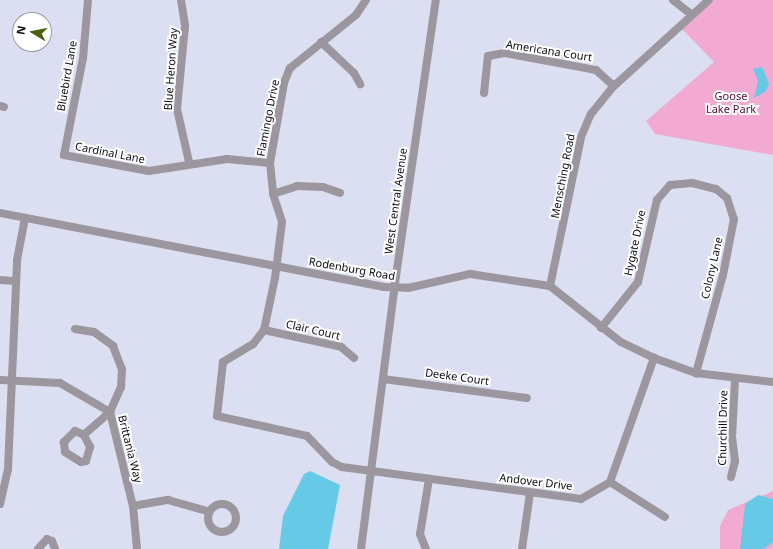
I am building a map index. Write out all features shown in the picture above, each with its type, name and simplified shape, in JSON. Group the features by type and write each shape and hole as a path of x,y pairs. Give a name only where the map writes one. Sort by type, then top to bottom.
{"street":[{"name":"Bluebird Lane","path":"64,155 83,58 88,0"},
{"name":"Blue Heron Way","path":"181,0 185,26 177,109 189,162"},
{"name":"Flamingo Drive","path":"264,330 277,266 282,222 273,194 270,163 286,66 321,42 356,15 366,0"},
{"name":"West Central Avenue","path":"361,549 394,288 436,0"},
{"path":"673,0 692,15"},
{"name":"Mensching Road","path":"550,286 581,137 598,102 709,0"},
{"path":"321,42 354,73 360,84"},
{"name":"Americana Court","path":"484,93 488,56 505,53 596,70 614,86"},
{"name":"Cardinal Lane","path":"64,155 149,171 189,162 227,158 270,163"},
{"name":"Hygate Drive","path":"601,328 638,282 657,200 670,185 700,184"},
{"name":"Colony Lane","path":"696,373 723,275 734,220 727,198 700,184"},
{"path":"273,194 297,186 323,187 340,193"},
{"name":"Rodenburg Road","path":"0,213 394,288 470,274 550,286"},
{"path":"0,504 8,469 16,281 25,218"},
{"path":"0,280 16,281"},
{"path":"550,286 601,328 654,358 696,373 735,380 773,382"},
{"path":"75,330 101,336 113,346 120,361 122,382 110,412 84,435"},
{"name":"Clair Court","path":"264,330 341,347 354,358"},
{"name":"Andover Drive","path":"264,330 253,344 223,362 217,416 307,436 335,464 371,471 530,493 581,498 610,482"},
{"path":"654,358 610,482 665,517"},
{"name":"Deeke Court","path":"383,379 527,398"},
{"name":"Brittania Way","path":"0,380 69,386 110,412 133,506 137,549"},
{"name":"Churchill Drive","path":"731,477 735,461 732,437 735,380"},
{"path":"426,549 420,534 429,479"},
{"path":"522,549 530,493"},
{"path":"133,506 168,500 207,511"},
{"path":"38,549 47,539 52,541 55,549"}],"green space":[{"name":"Goose Lake Park","path":"709,0 773,0 773,155 655,134 646,121 714,62 680,27"},
{"path":"773,491 773,549 720,549 720,526 728,510"}],"water":[{"path":"762,67 769,84 765,92 754,98 758,81 753,69"},
{"path":"310,471 340,485 328,549 279,549 283,516 304,474"},
{"path":"758,495 773,499 773,542 764,549 740,549 745,504"}]}
